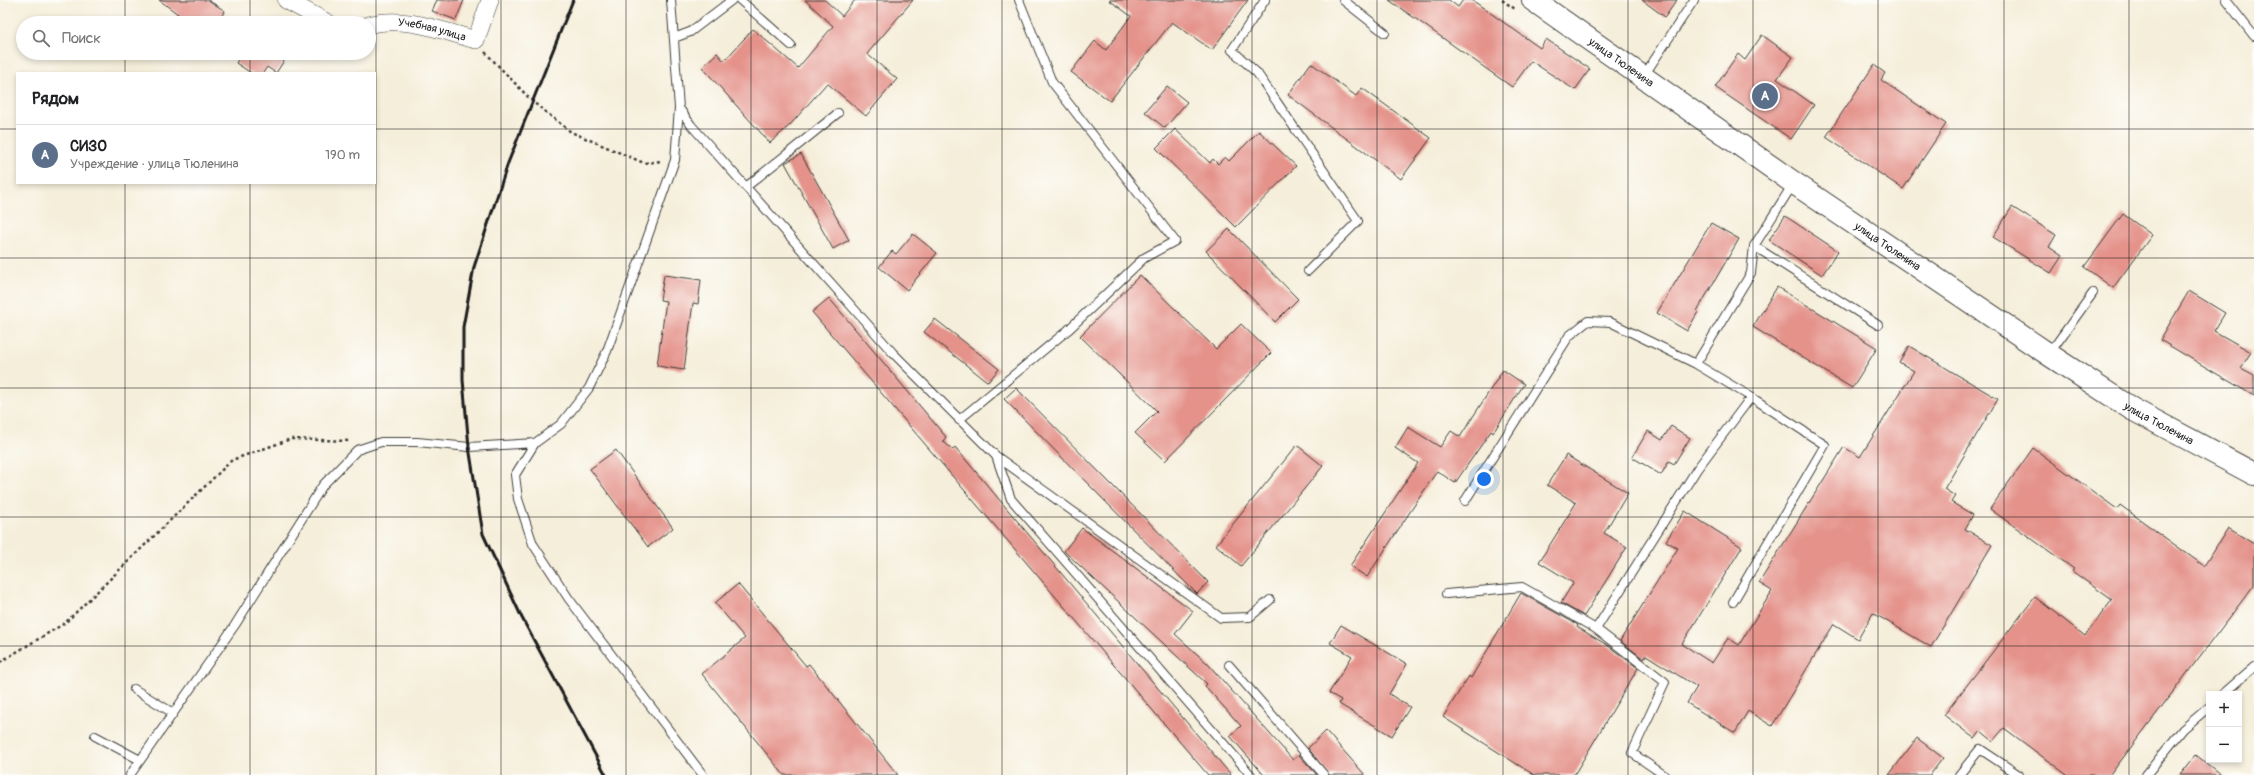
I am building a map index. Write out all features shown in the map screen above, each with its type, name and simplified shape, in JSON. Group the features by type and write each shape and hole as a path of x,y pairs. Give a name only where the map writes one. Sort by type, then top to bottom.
{"main road":[{"name":"улица Тюленина","path":"1533,0 1642,78 1794,183 2048,354 2132,409 2254,474"}],"street":[{"path":"286,0 315,16"},
{"name":"Учебная улица","path":"376,22 409,22 476,40 490,0"}],"lane":[{"path":"671,0 679,108 674,160 607,351 589,388 561,424 535,443 515,475 518,499 533,544 569,599 704,775"},
{"path":"674,38 690,32 732,0"},
{"path":"740,0 791,45"},
{"path":"959,420 1068,330 1144,258 1175,241 1052,82 1019,0"},
{"path":"1265,0 1232,50 1257,72 1358,221 1308,271"},
{"path":"1343,0 1385,33"},
{"path":"1642,78 1694,0"},
{"path":"2226,0 2254,36"},
{"path":"679,108 691,125 893,353 996,456 1221,618 1250,617 1270,600"},
{"path":"746,187 838,114"},
{"path":"1696,364 1751,273 1754,246 1794,183"},
{"path":"1754,246 1878,325"},
{"path":"2048,354 2093,293"},
{"path":"1465,501 1569,336 1588,321 1610,322 1696,364 1826,445 1733,602"},
{"path":"1596,628 1697,469 1751,397"},
{"path":"130,775 235,625 323,485 357,450 381,442 417,442 469,447 535,443"},
{"path":"996,456 1011,499 1251,775"},
{"path":"1446,594 1522,588 1596,628 1665,682 1632,753 1664,775"},
{"path":"1229,665 1324,775"},
{"path":"2227,691 2254,667"},
{"path":"134,689 173,713"},
{"path":"2146,775 2184,729 2206,710"},
{"path":"95,736 140,760"},
{"path":"1959,775 1980,749 2019,775"}],"path":[{"path":"476,40 533,102 571,132 644,163 674,160"},
{"path":"0,662 64,623 232,460 291,439 351,441"}],"building":[{"path":"159,0 208,0 225,11 222,16 177,16 178,14"},
{"path":"437,0 464,0 456,20 432,11"},
{"path":"805,0 825,0 842,16 855,0 913,0 867,54 897,79 866,116 827,83 790,125 770,143 702,67 717,53 724,61 753,29 798,68 833,26"},
{"path":"1109,0 1248,0 1212,50 1172,22 1110,101 1071,72 1095,41 1106,50 1131,16"},
{"path":"1389,0 1449,0 1458,7 1463,0 1472,0 1540,48 1546,39 1590,69 1575,90 1531,61 1512,87"},
{"path":"1642,0 1677,0 1665,17"},
{"path":"1762,35 1793,57 1777,79 1814,105 1791,139 1715,87 1738,54 1745,60"},
{"path":"238,60 284,60 277,72 267,67 264,72 250,72 236,63"},
{"path":"1311,63 1356,96 1362,88 1431,138 1401,179 1288,95"},
{"path":"1874,65 1885,73 1881,80 1946,124 1903,189 1826,137"},
{"path":"1167,86 1187,102 1165,128 1145,112"},
{"path":"1175,129 1210,163 1213,159 1218,164 1225,157 1229,161 1259,131 1296,166 1236,227 1156,148"},
{"path":"801,154 849,240 833,249 785,163"},
{"path":"2012,207 2056,235 2049,247 2062,256 2051,273 1993,237"},
{"path":"2123,214 2152,235 2113,288 2084,267"},
{"path":"1785,216 1838,251 1822,275 1769,240"},
{"path":"1711,223 1739,239 1687,331 1657,313"},
{"path":"1229,229 1298,299 1275,322 1206,251"},
{"path":"913,234 937,253 907,290 879,267 892,251 896,254"},
{"path":"664,275 701,280 698,304 693,303 684,370 657,366 666,301 660,300"},
{"path":"1140,275 1216,349 1241,324 1271,353 1165,461 1135,433 1157,411 1080,336"},
{"path":"1777,287 1877,348 1852,388 1753,327"},
{"path":"2189,291 2225,313 2214,331 2251,352 2241,368 2254,375 2254,396 2160,340"},
{"path":"829,298 946,437 943,441 953,450 955,447 1231,775 1208,775 812,312"},
{"path":"935,319 999,369 988,382 924,332"},
{"path":"1909,346 1998,399 1944,489 1955,496 1951,502 1973,515 1965,529 1992,545 1931,647 1873,613 1858,639 1834,624 1772,726 1748,711 1735,733 1687,703 1697,687 1646,655 1644,659 1620,641 1678,548 1666,541 1685,511 1742,547 1682,644 1712,663 1728,638 1739,645 1772,591 1759,583 1844,447 1860,457 1914,371 1899,362"},
{"path":"1503,370 1524,384 1493,433 1491,431 1455,483 1437,471 1367,577 1350,566 1418,463 1395,448 1408,427 1440,447 1451,431 1460,437"},
{"path":"1016,388 1208,582 1197,594 1004,399"},
{"path":"1671,426 1690,438 1674,464 1669,461 1661,475 1632,457 1648,431 1662,440"},
{"path":"1297,445 1323,466 1241,566 1216,545"},
{"path":"2033,448 2117,509 2120,505 2204,566 2228,528 2254,544 2254,585 2110,775 2067,775 2004,728 1993,741 1981,731 1975,739 1944,715 2035,597 2085,636 2112,600 2072,571 2074,569 1990,509"},
{"path":"616,450 673,528 648,547 590,469"},
{"path":"1566,455 1628,493 1604,533 1627,547 1584,616 1561,603 1573,583 1539,562 1576,503 1547,485"},
{"path":"1082,528 1193,611 1175,634 1208,664 1293,760 1299,755 1317,775 1264,775 1230,736 1241,726 1205,686 1207,684 1064,551"},
{"path":"738,584 806,666 809,664 898,775 784,775 702,674 745,638 715,603"},
{"path":"1521,593 1578,625 1577,627 1607,645 1638,668 1574,775 1534,775 1443,717 1469,676 1471,678"},
{"path":"1341,625 1407,664 1389,694 1410,707 1392,736 1339,704 1341,700 1329,693 1352,656 1330,643"},
{"path":"1326,731 1365,775 1329,775 1308,748"},
{"path":"1917,738 1943,758 1930,775 1889,775"},
{"path":"2196,755 2221,775 2180,775"}],"railway":[{"path":"573,0 508,163 474,267 463,327 463,380 469,447 483,534 522,618 606,775"}],"place":[{"name":"СИЗО","path":"1765,96"}]}
